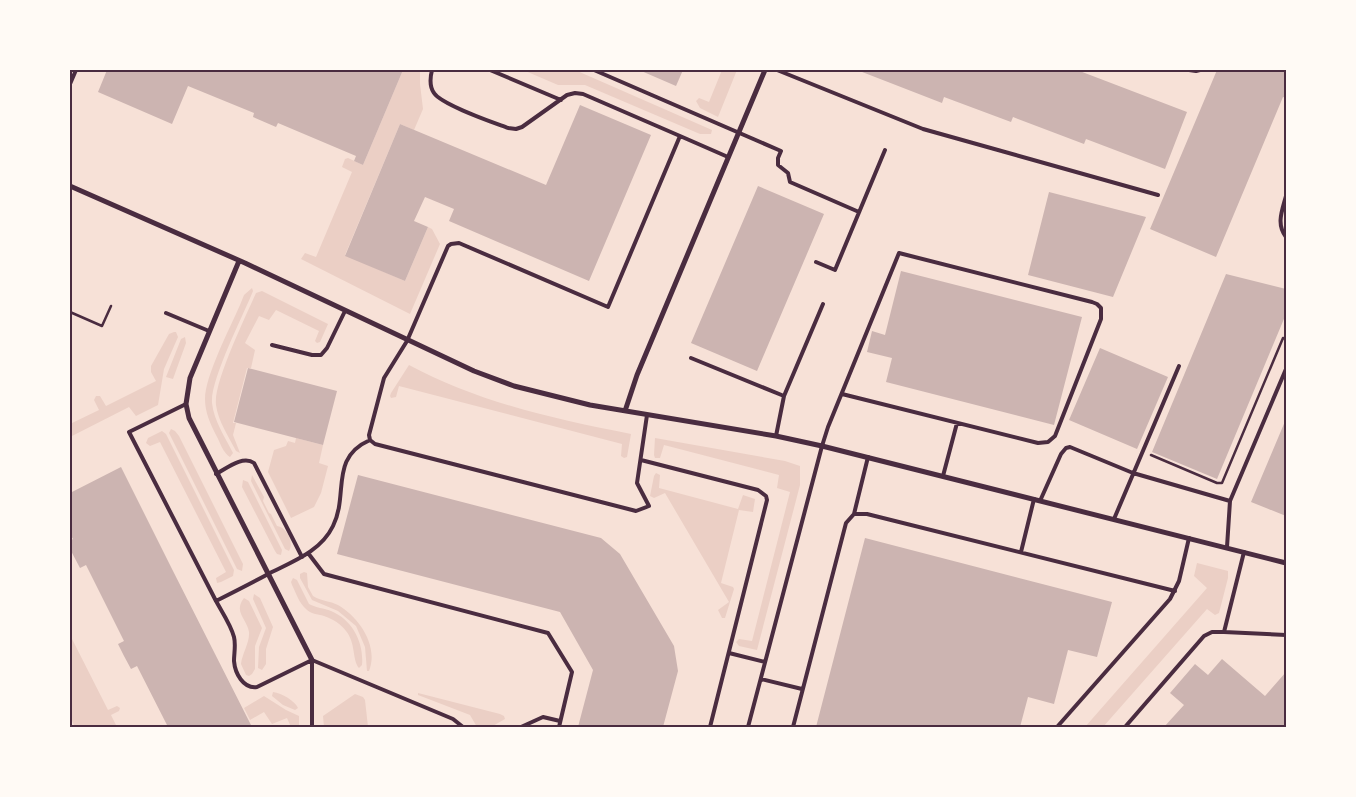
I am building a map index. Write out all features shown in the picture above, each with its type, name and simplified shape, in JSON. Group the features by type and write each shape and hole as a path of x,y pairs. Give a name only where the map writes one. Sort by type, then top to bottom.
{"street":[{"path":"625,411 637,375 765,70"},
{"path":"70,186 239,261 407,341 474,371 514,386 554,397 625,411 776,436 822,446 1286,563"},
{"path":"239,261 190,378 186,404 191,424 312,660"}],"lane":[{"path":"70,84 76,70"},
{"path":"432,70 431,88 440,99 508,128 516,129 522,127 571,94 584,94 728,157"},
{"path":"490,70 561,100"},
{"path":"594,70 781,151 778,165 788,173 790,182 859,212"},
{"path":"777,70 923,129 1158,195"},
{"path":"1189,70 1200,70"},
{"path":"647,415 637,483 638,489 649,506 636,511 375,444 370,440 369,435 384,378 407,341 446,249 451,244 459,244 608,307 680,136"},
{"path":"816,262 835,270 885,150"},
{"path":"1286,196 1280,216 1280,225 1286,237"},
{"path":"748,727 822,446 842,394 899,253 1092,302 1100,308 1101,319 1055,436 1048,442 1038,443 842,394"},
{"path":"776,436 784,396 823,304"},
{"path":"272,345 312,355 321,355 327,348 345,311"},
{"path":"166,313 209,331"},
{"path":"691,358 784,396"},
{"path":"1114,519 1179,366"},
{"path":"1227,547 1230,501 1286,369"},
{"path":"186,404 129,432 233,635 235,664 243,682 253,688 257,687 312,660 453,719 463,727"},
{"path":"944,476 957,422"},
{"path":"216,601 302,557 318,545 333,526 339,508 342,473 348,458 359,446 370,440"},
{"path":"1040,501 1061,454 1066,448 1074,448 1133,473 1230,501"},
{"path":"792,727 846,523 854,514 868,457"},
{"path":"216,474 244,460 254,463 302,557"},
{"path":"641,460 758,490 766,496 767,506 710,727"},
{"path":"1021,552 1034,499"},
{"path":"854,514 867,514 1175,591"},
{"path":"1057,727 1170,599 1179,581 1189,538"},
{"path":"1224,632 1244,552"},
{"path":"308,553 324,574 548,633 572,672 559,727"},
{"path":"1125,727 1204,636 1212,632 1286,635"},
{"path":"729,653 765,662"},
{"path":"312,660 312,727"},
{"path":"761,679 802,689"},
{"path":"521,727 542,716 560,721"}],"path":[{"path":"70,312 102,326 110,306"},
{"path":"1143,451 1217,484 1222,483 1283,338 1286,339"}],"shaded area":[{"path":"403,70 420,70 423,109 414,130 400,124 345,255 405,281 428,227 432,229 440,244 410,314 301,259 305,253 316,257 352,172 342,167 345,159 348,158 363,165"},
{"path":"523,70 575,70 712,130 711,134 700,134 585,85 558,85"},
{"path":"722,70 737,70 718,117 700,108 696,101 699,98 709,102"},
{"path":"252,288 253,291 221,364 213,393 213,410 220,429 233,453 230,457 225,453 208,417 205,404 206,389 213,365 244,295"},
{"path":"262,291 328,324 320,342 317,343 315,341 319,331 276,310 269,320 259,316 245,343 255,350 251,368 247,368 233,423 236,423 233,435 240,453 236,451 221,423 217,411 216,395 238,333 256,293"},
{"path":"176,332 178,337 164,369 158,405 136,416 129,407 70,437 70,424 99,410 94,400 96,396 100,396 106,406 156,381 151,372 151,366 169,334"},
{"path":"185,337 186,343 173,379 166,377 181,339"},
{"path":"409,365 462,389 517,408 631,434 627,457 621,456 622,444 399,386 396,397 391,398 391,393"},
{"path":"171,429 179,436 243,564 242,571 237,569 169,433"},
{"path":"162,431 166,434 234,570 233,576 221,582 217,583 216,578 226,572 160,442 150,446 146,443 148,438"},
{"path":"296,438 323,445 319,463 328,466 321,493 314,507 291,518 268,472 274,450 286,446 288,441 295,443"},
{"path":"655,438 785,461 800,466 800,485 757,650 739,646 736,642 739,639 752,641 790,492 777,488 779,475 664,445 660,458 655,458"},
{"path":"656,473 660,475 659,488 738,509 743,495 755,499 753,512 739,510 721,583 734,589 725,618 722,618 718,610 729,602 665,493 654,498 650,496"},
{"path":"252,475 264,497 263,501 269,513 277,526 284,529 289,536 291,544 289,551 285,549 251,481"},
{"path":"243,480 248,482 282,550 281,555 275,551 242,487"},
{"path":"1197,563 1228,571 1219,613 1215,615 1207,609 1103,727 1085,727 1207,588 1194,576"},
{"path":"307,573 308,587 313,596 338,605 346,610 360,625 369,642 371,652 369,671 367,671 365,647 356,626 338,611 312,600 300,578 300,574"},
{"path":"293,578 297,580 309,604 339,615 351,626 356,633 361,649 362,665 359,668 346,631 334,620 312,613 304,607 292,585"},
{"path":"254,594 260,598 273,627 266,649 266,664 262,670 258,668 259,647 266,628 253,599"},
{"path":"244,598 249,601 262,628 255,646 255,669 249,676 246,675 241,664 249,636 248,627 240,611"},
{"path":"70,635 108,710 117,706 120,708 119,711 111,715 117,727 75,727 70,717"},
{"path":"273,692 288,698 298,708 295,710 283,705 272,696"},
{"path":"418,693 500,714 505,719 491,727 477,727 470,715 418,695"},
{"path":"355,694 363,697 365,700 368,727 324,727 323,716"},
{"path":"264,696 299,716 299,727 291,727 287,718 272,724 264,712 250,720 244,708"}],"building":[{"path":"107,70 403,70 363,165 354,161 356,156 278,123 276,127 253,117 254,113 188,86 172,124 98,92"},
{"path":"639,70 683,70 676,86"},
{"path":"857,70 1077,70 1187,112 1165,169 1086,139 1084,144 1013,117 1011,122 944,97 942,103"},
{"path":"1217,70 1286,70 1286,98 1283,97 1216,257 1150,229"},
{"path":"580,105 651,135 589,281 449,221 454,209 425,197 414,221 428,227 405,281 345,256 400,124 546,185"},
{"path":"758,186 824,214 757,371 691,343"},
{"path":"1049,192 1146,217 1113,297 1028,275"},
{"path":"901,271 1082,317 1054,425 886,382 892,358 867,352 872,331 885,335"},
{"path":"1226,274 1286,289 1286,314 1217,479 1152,452"},
{"path":"1100,348 1168,377 1137,449 1069,420"},
{"path":"248,368 337,391 323,445 234,422"},
{"path":"1286,419 1286,516 1251,502"},
{"path":"121,467 252,727 168,727 137,666 131,669 124,656 118,644 124,641 86,565 80,568 70,549 70,541 73,539 70,534 70,493"},
{"path":"358,475 601,538 620,554 674,646 678,671 663,727 578,727 593,670 560,612 337,554"},
{"path":"865,538 1112,602 1097,657 1068,650 1054,704 1028,697 1020,727 816,727"},
{"path":"1222,659 1265,696 1286,672 1286,727 1164,727 1184,705 1170,693 1195,664 1208,675"}]}
